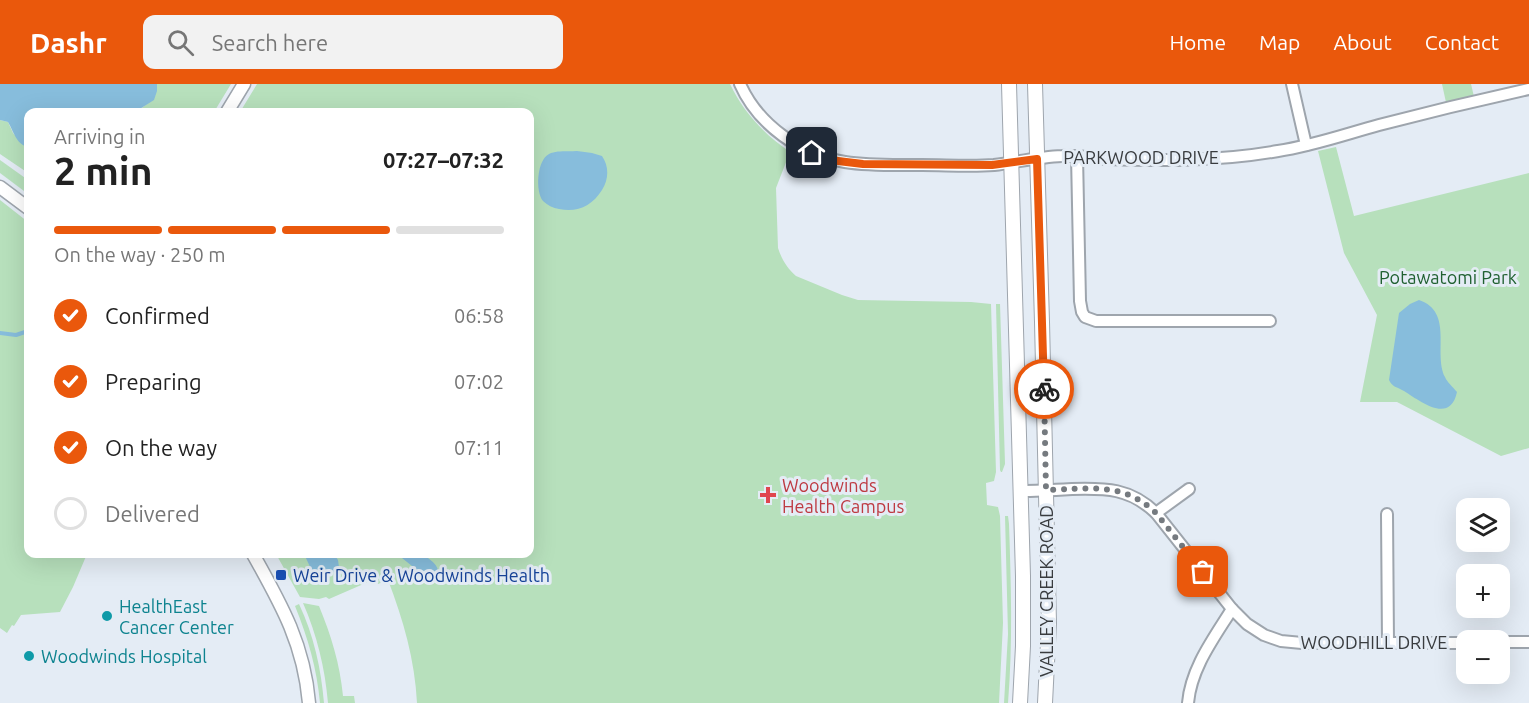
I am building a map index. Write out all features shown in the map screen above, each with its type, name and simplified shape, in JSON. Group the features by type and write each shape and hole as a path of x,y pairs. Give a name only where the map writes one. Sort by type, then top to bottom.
{"main road":[{"name":"VALLEY CREEK ROAD","path":"1009,84 1023,632 1020,703"},
{"name":"VALLEY CREEK ROAD","path":"1035,84 1049,623 1045,703"}],"street":[{"path":"229,108 244,84"},
{"name":"PARKWOOD DRIVE","path":"740,84 750,101 771,126 801,147 831,159 855,164 881,165 992,165 1056,156 1116,159 1218,158 1268,153 1451,106 1529,89"},
{"path":"1292,84 1306,145"},
{"path":"1077,156 1080,301 1085,317 1096,321 1270,321"},
{"path":"0,187 24,205"},
{"name":"WOODHILL DRIVE","path":"1020,491 1102,489 1137,498 1156,513 1232,609 1247,624 1264,635 1281,641 1456,643"},
{"path":"1156,513 1189,489"},
{"path":"1387,514 1388,643"},
{"path":"255,558 282,605 292,629 304,669 309,703"},
{"path":"1188,703 1192,681 1200,661 1232,609"},
{"path":"1510,642 1529,642"}],"green space":[{"path":"157,84 231,84 216,108 141,108 155,93"},
{"name":"Woodwinds Health Campus","path":"257,84 730,84 756,122 790,152 776,188 778,248 785,264 796,276 858,300 991,304 996,472 994,481 986,483 987,505 998,507 1000,516 1003,623 999,703 417,703 414,671 407,640 388,580 378,584 375,579 329,599 300,597 278,558 534,558 534,108 242,108"},
{"path":"1442,84 1471,84 1475,101 1447,107"},
{"path":"0,120 8,122 13,133 24,144 24,170 0,154"},
{"name":"Potawatomi Park","path":"1336,147 1354,216 1529,173 1529,448 1501,456 1397,402 1360,402 1377,315 1344,253 1318,151"},
{"path":"0,160 24,177 24,191 0,173"},
{"path":"0,200 24,219 24,558 85,558 60,612 21,615 7,633 0,628"},
{"path":"996,304 1000,304 1005,464 1002,472 1000,470"},
{"path":"1005,516 1008,516 1009,524 1011,591 1008,703 1004,703 1008,634"},
{"path":"303,603 319,606 334,650 343,696 354,696 355,703 328,703 320,652"},
{"path":"299,604 316,652 324,703 320,703 311,654 295,606"}],"water":[{"path":"0,84 157,84 154,100 141,108 24,108 24,145 18,140 8,122 0,120"},
{"path":"577,151 602,156 607,168 604,186 594,200 583,207 572,210 557,209 543,201 540,196 538,176 542,162 552,153"},
{"path":"1419,300 1430,306 1436,314 1441,334 1442,367 1446,379 1457,392 1453,402 1441,409 1434,408 1393,386 1389,380 1399,313"},
{"path":"306,558 337,558 338,560 339,567 330,574 318,576 312,571"},
{"path":"402,558 428,558 436,566 438,575 432,579 427,578"}],"waterway":[{"path":"0,333 16,335 24,332"}],"way so far":[{"path":"1044,389 1046,490 1102,489 1137,498 1156,513 1203,572"}],"place":[{"name":"Woodwinds Health Campus","path":"768,495"},
{"name":"Weir Drive & Woodwinds Health","path":"281,575"},
{"name":"HealthEast Cancer Center","path":"107,616"},
{"name":"Woodwinds Hospital","path":"29,656"}],"route":[{"path":"812,153 855,164 992,165 1037,159 1044,389"}]}
